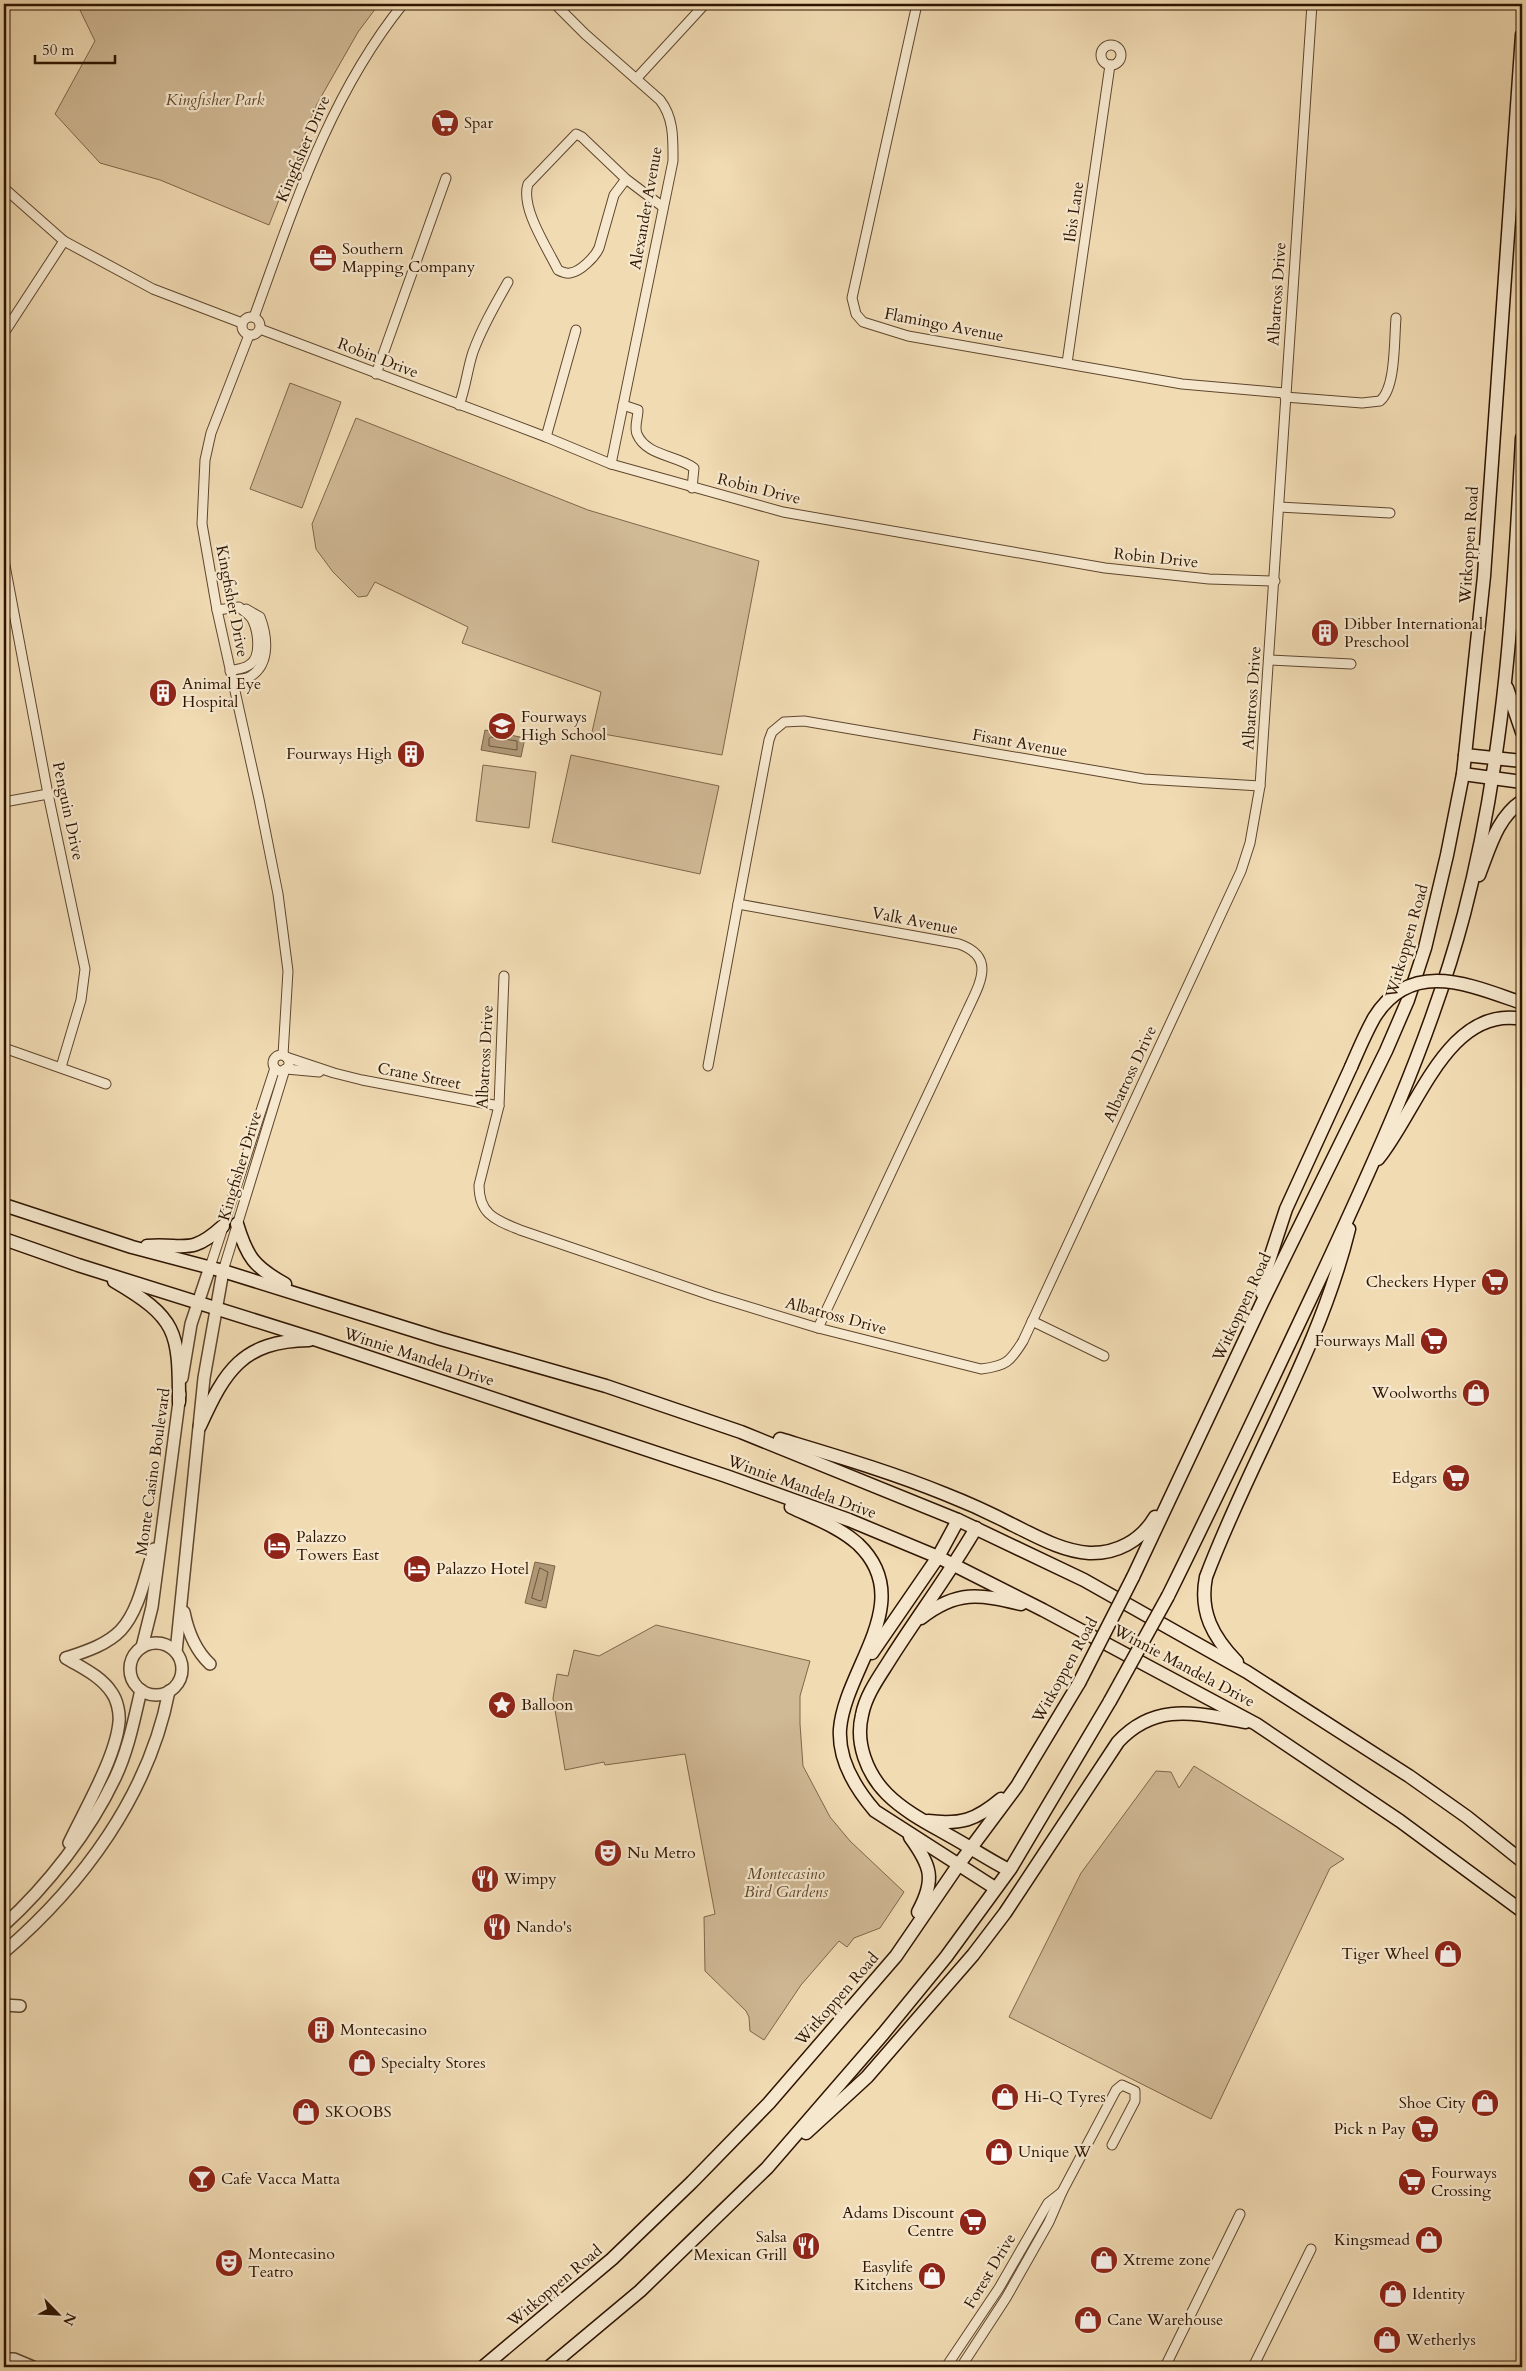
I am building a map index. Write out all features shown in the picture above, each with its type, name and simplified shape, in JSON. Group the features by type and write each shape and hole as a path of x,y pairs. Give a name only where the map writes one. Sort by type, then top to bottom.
{"main road":[{"name":"Witkoppen Road","path":"483,2367 612,2259 692,2182 769,2103 896,1956 959,1864 1017,1786 1079,1683 1134,1577 1262,1303 1386,1051 1408,1000 1429,929 1447,855 1465,755 1484,576 1522,35"},
{"path":"767,2168 884,2034 946,1957 1009,1870 1047,1810 1168,1596 1356,1202 1420,1048 1443,984 1464,914 1494,777 1506,683 1515,583 1522,438"},
{"path":"1506,683 1522,732"},
{"path":"1465,755 1522,761"},
{"path":"1462,774 1522,782"},
{"path":"1464,914 1498,828 1506,815 1522,800"},
{"path":"1262,1303 1266,1270 1286,1209 1375,1017 1390,1000 1409,987 1438,980 1456,982 1522,1003"},
{"path":"1369,1171 1386,1150 1442,1058 1465,1033 1488,1021 1508,1017 1522,1019"},
{"path":"1247,1672 1226,1650 1210,1628 1206,1616 1204,1596 1206,1577 1310,1345 1344,1249 1356,1202"},
{"name":"Winnie Mandela Drive","path":"4,1205 132,1247 210,1267 441,1339 606,1386 741,1432 958,1520 1084,1580 1247,1672 1409,1776 1467,1817 1522,1861"},
{"path":"238,1224 244,1246 252,1262 271,1276 309,1297"},
{"path":"132,1247 192,1247 208,1239 222,1226"},
{"name":"Winnie Mandela Drive","path":"4,1238 78,1265 317,1340 726,1476 849,1520 938,1557 1043,1610 1256,1724 1400,1821 1522,1911"},
{"path":"78,1265 114,1282 159,1311 168,1324 179,1359 179,1402"},
{"path":"200,1426 216,1390 241,1359 277,1344 317,1340"},
{"path":"741,1432 758,1433 880,1469 946,1494 1064,1548 1088,1553 1105,1553 1120,1548 1140,1536 1153,1522 1183,1470"},
{"path":"726,1476 840,1531 868,1555 881,1583 881,1603 874,1634 847,1699 840,1731 847,1769 860,1793 875,1811 995,1888"},
{"path":"860,1671 938,1557 958,1520"},
{"path":"976,1528 955,1565 911,1626 870,1691 862,1714 859,1732 865,1759 874,1779 887,1794 923,1820 1009,1870"},
{"path":"911,1626 937,1605 954,1598 972,1595 992,1597 1043,1610"},
{"path":"549,2367 640,2291 767,2168 867,2077 939,1997 1005,1913 1118,1742 1129,1730 1157,1716 1176,1713 1256,1724"},
{"path":"923,1820 953,1823 964,1822 986,1812 1017,1786"},
{"path":"1467,1817 1489,1827 1522,1853"},
{"path":"896,1956 926,1898 930,1877 929,1867 924,1855 906,1832"}],"street":[{"name":"Kingfisher Drive","path":"254,317 310,163 338,102 382,29 403,4"},
{"name":"Alexander Avenue","path":"555,4 660,100 666,108 671,122 673,160 611,464"},
{"path":"636,79 705,4"},
{"name":"Flamingo Avenue","path":"917,4 852,298 853,307 863,322 874,327 908,336 1182,384 1362,403 1380,402 1387,394 1390,383 1396,318"},
{"name":"Albatross Drive","path":"504,976 499,1106 479,1185 479,1198 485,1210 495,1219 520,1230 713,1296 818,1328 981,1368 1001,1366 1012,1358 1032,1320 1241,871 1250,843 1260,786 1270,660 1285,395 1312,4"},
{"name":"Ibis Lane","path":"1067,363 1110,65"},
{"path":"626,179 614,195 599,248 595,255 573,273 567,274 558,270 530,214 527,190 528,184 576,134 582,137 626,179 663,207"},
{"path":"376,374 446,178"},
{"path":"4,188 64,241 153,289 242,323"},
{"path":"4,333 64,241"},
{"path":"459,405 466,387 474,352 488,316 508,282"},
{"path":"248,317 254,317 260,323 260,329 255,334 249,335 243,330 242,323 248,317"},
{"name":"Robin Drive","path":"260,329 546,437 611,464 782,512 1105,568 1209,579 1275,581"},
{"path":"546,437 576,330"},
{"name":"Kingfisher Drive","path":"249,335 211,433 205,460 202,524 217,610 259,799 280,913 288,971 284,1056"},
{"path":"623,405 638,410 635,426 637,435 644,444 654,451 694,468 692,488"},
{"path":"1279,506 1390,513"},
{"name":"Penguin Drive","path":"4,560 48,794 85,969 81,1000 61,1067"},
{"path":"217,610 239,607 249,609 260,617 266,638 266,649 260,664 251,676 232,681"},
{"path":"230,671 249,666 254,662 257,653 257,636 253,619 239,607"},
{"path":"1270,660 1351,664"},
{"name":"Fisant Avenue","path":"738,904 769,740 778,726 788,721 804,721 1144,779 1260,786"},
{"path":"4,802 48,794"},
{"path":"708,1066 738,904"},
{"name":"Valk Avenue","path":"738,904 958,944 968,947 976,953 982,968 981,979 972,1001 818,1328"},
{"path":"4,1048 106,1084"},
{"path":"284,1056 288,1062 285,1069 275,1068 274,1059 284,1056"},
{"name":"Crane Street","path":"284,1056 334,1073"},
{"name":"Kingfisher Drive","path":"210,1267 275,1068"},
{"name":"Kingfisher Drive","path":"223,1271 285,1069"},
{"name":"Crane Street","path":"285,1069 334,1073 499,1106"},
{"path":"245,1158 256,1162"},
{"path":"232,1195 245,1199"},
{"name":"Monte Casino Boulevard","path":"142,1647 152,1607 190,1330 210,1267"},
{"path":"176,1652 204,1378 223,1271"},
{"path":"1032,1320 1104,1356"},
{"path":"59,1864 100,1780 120,1722 119,1711 112,1693 86,1669 66,1658 107,1641 120,1631 133,1612 163,1522"},
{"path":"182,1585 187,1626 196,1646 210,1664"},
{"path":"149,1644 163,1644 176,1652 180,1659 182,1671 178,1683 168,1691 152,1695 141,1690 131,1677 130,1669 136,1653 142,1647 149,1644"},
{"path":"4,1924 20,1910 84,1832 115,1778 131,1732 141,1690"},
{"path":"4,1952 60,1899 104,1843 132,1795 156,1736 168,1691"},
{"path":"4,2005 20,2006"},
{"name":"Forest Drive","path":"961,2367 1010,2293 1049,2222 1062,2192 1116,2090 1122,2085 1129,2086 1135,2090 1135,2101 1112,2145"},
{"name":"Forest Drive","path":"946,2367 999,2288 1045,2208 1062,2192"},
{"path":"1165,2367 1240,2214"},
{"path":"1254,2367 1311,2249"},
{"path":"4,2359 14,2359 33,2367"}],"green space":[{"name":"Kingfisher Park","path":"77,4 379,4 358,32 317,104 269,225 160,180 100,163 55,114 95,41"},
{"path":"290,383 341,402 302,508 250,489"},
{"path":"356,418 588,510 759,561 722,755 592,732 601,692 462,643 468,627 375,582 367,596 358,597 333,572 316,549 312,524"},
{"path":"571,755 719,786 700,874 552,842"},
{"path":"483,765 536,772 529,828 476,821"},
{"name":"Montecasino Bird Gardens","path":"656,1625 810,1661 800,1696 803,1766 830,1817 850,1841 904,1892 880,1928 854,1938 847,1947 839,1941 801,1985 764,2040 750,2031 749,2017 746,2011 705,1971 704,1917 715,1914 685,1754 605,1765 604,1762 565,1770 553,1698 557,1674 568,1676 574,1650 599,1656"},
{"path":"1194,1766 1344,1859 1330,1868 1211,2119 1009,2017 1081,1873 1156,1771 1171,1772 1179,1788"}],"water":[{"path":"485,730 525,738 521,757 481,750"},
{"path":"535,1562 555,1566 546,1608 525,1603"}],"place":[{"name":"Spar","path":"445,123"},
{"name":"Southern Mapping Company","path":"323,258"},
{"name":"Dibber International Preschool","path":"1325,633"},
{"name":"Animal Eye Hospital","path":"163,693"},
{"name":"Fourways High School","path":"502,726"},
{"name":"Fourways High","path":"411,754"},
{"name":"Checkers Hyper","path":"1495,1282"},
{"name":"Fourways Mall","path":"1434,1341"},
{"name":"Woolworths","path":"1476,1393"},
{"name":"Edgars","path":"1456,1478"},
{"name":"Palazzo Towers East","path":"277,1546"},
{"name":"Palazzo Hotel","path":"417,1569"},
{"name":"Balloon","path":"502,1705"},
{"name":"Nu Metro","path":"608,1853"},
{"name":"Wimpy","path":"485,1879"},
{"name":"Nando's","path":"497,1927"},
{"name":"Tiger Wheel","path":"1448,1954"},
{"name":"Montecasino","path":"321,2030"},
{"name":"Specialty Stores","path":"362,2063"},
{"name":"Hi-Q Tyres","path":"1005,2097"},
{"name":"Shoe City","path":"1485,2103"},
{"name":"SKOOBS","path":"306,2112"},
{"name":"Pick n Pay","path":"1425,2129"},
{"name":"Unique W","path":"999,2152"},
{"name":"Cafe Vacca Matta","path":"202,2179"},
{"name":"Fourways Crossing","path":"1412,2182"},
{"name":"Adams Discount Centre","path":"973,2222"},
{"name":"Kingsmead","path":"1429,2240"},
{"name":"Salsa Mexican Grill","path":"806,2246"},
{"name":"Xtreme zone","path":"1104,2260"},
{"name":"Montecasino Teatro","path":"229,2263"},
{"name":"Easylife Kitchens","path":"932,2276"},
{"name":"Identity","path":"1393,2294"},
{"name":"Cane Warehouse","path":"1088,2320"},
{"name":"Wetherlys","path":"1387,2340"}]}
